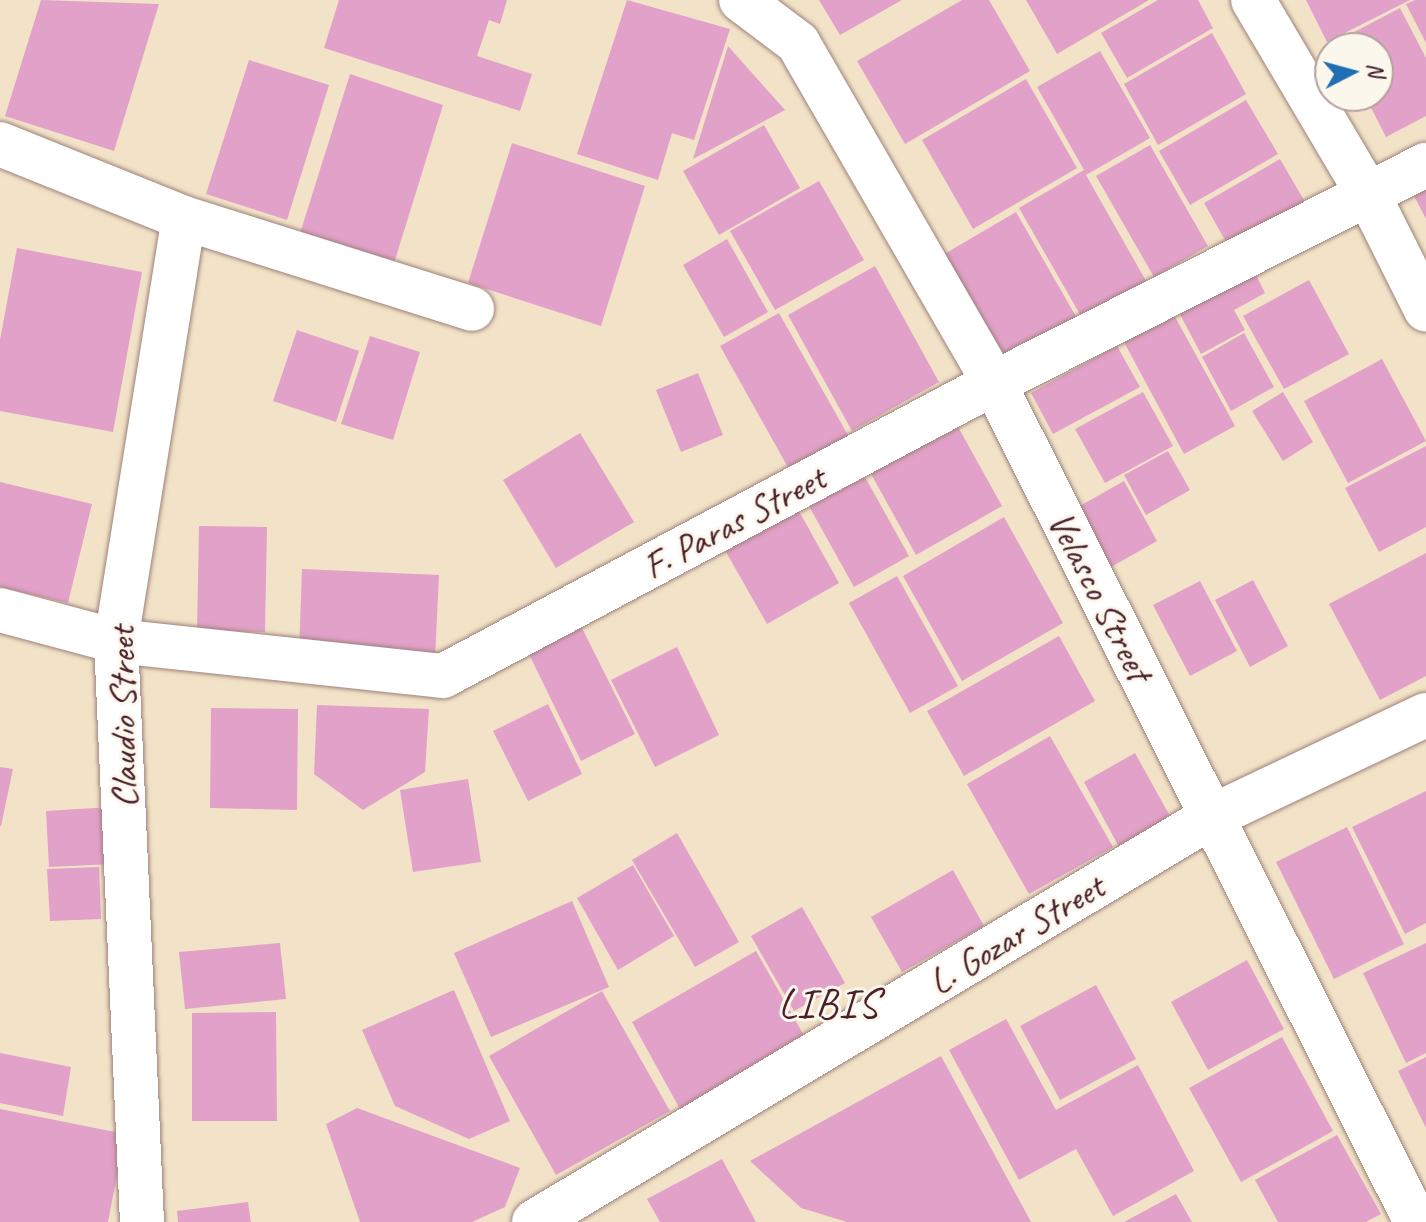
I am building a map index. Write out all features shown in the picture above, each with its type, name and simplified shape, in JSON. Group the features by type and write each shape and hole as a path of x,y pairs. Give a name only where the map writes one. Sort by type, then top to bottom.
{"street":[{"name":"Velasco Street","path":"741,0 798,43 994,383 1416,1222"},
{"path":"1253,0 1369,196 1426,310"},
{"path":"0,144 184,218 472,309"},
{"name":"F. Paras Street","path":"0,610 116,641 443,676 994,383 1426,165"},
{"name":"Claudio Street","path":"142,1222 116,641 184,218"},
{"name":"L. Gozar Street","path":"534,1222 1211,817 1426,715"}],"building":[{"path":"41,0 159,4 114,151 5,116"},
{"path":"339,0 507,0 500,24 489,20 477,56 532,74 520,111 324,48"},
{"path":"627,0 730,29 694,140 672,133 658,180 577,154"},
{"path":"819,0 902,0 840,35"},
{"path":"962,0 989,0 1030,71 905,144 857,61"},
{"path":"1026,0 1149,0 1057,54"},
{"path":"1158,0 1198,0 1213,28 1127,78 1101,33"},
{"path":"1306,0 1410,0 1347,32 1322,32"},
{"path":"1426,0 1426,43 1406,4"},
{"path":"1400,8 1426,58 1426,116 1386,137 1373,112 1394,112 1394,32 1354,32"},
{"path":"1212,33 1246,94 1158,145 1124,84"},
{"path":"728,46 785,110 693,159"},
{"path":"1100,51 1150,138 1086,175 1146,281 1082,318 1019,208 1084,170 1037,87"},
{"path":"249,60 329,85 287,220 206,194"},
{"path":"350,74 443,105 391,273 297,243"},
{"path":"1026,79 1077,168 973,229 922,140"},
{"path":"1246,100 1278,154 1190,205 1159,151"},
{"path":"764,125 800,188 719,235 683,171"},
{"path":"512,143 645,186 601,326 468,283"},
{"path":"1150,145 1208,246 1154,277 1096,176"},
{"path":"1280,159 1305,202 1229,247 1204,203"},
{"path":"819,181 864,260 775,310 730,231"},
{"path":"1426,185 1426,219 1412,192"},
{"path":"1016,212 1078,320 1003,363 941,256"},
{"path":"727,239 768,312 724,337 683,265"},
{"path":"17,248 142,272 113,432 0,411 0,340"},
{"path":"1251,265 1265,293 1234,310 1245,330 1201,354 1175,305"},
{"path":"875,266 939,382 852,431 788,315"},
{"path":"1309,280 1349,354 1284,389 1243,316"},
{"path":"779,313 853,444 794,478 720,346"},
{"path":"1174,315 1235,426 1184,454 1124,342"},
{"path":"297,330 359,351 336,422 273,401"},
{"path":"1244,333 1274,387 1231,411 1202,357"},
{"path":"370,336 420,352 393,440 341,424"},
{"path":"1117,346 1140,387 1053,434 1031,393"},
{"path":"1382,359 1426,441 1348,483 1304,401"},
{"path":"698,373 723,435 681,452 656,390"},
{"path":"1143,392 1173,446 1105,483 1075,429"},
{"path":"1283,392 1313,442 1283,461 1252,411"},
{"path":"952,416 1002,506 916,555 866,465"},
{"path":"580,433 634,522 556,568 503,480"},
{"path":"1426,446 1426,527 1379,552 1345,488"},
{"path":"1168,451 1190,490 1146,515 1124,475"},
{"path":"860,468 909,556 854,587 805,499"},
{"path":"1124,481 1157,541 1111,567 1078,507"},
{"path":"0,482 92,504 68,603 0,587"},
{"path":"795,504 839,583 767,624 722,545"},
{"path":"1004,517 1063,623 962,681 903,576"},
{"path":"199,526 267,527 265,632 197,631"},
{"path":"1426,553 1426,676 1380,700 1329,604"},
{"path":"302,569 439,575 435,659 299,654"},
{"path":"897,576 958,686 910,713 849,603"},
{"path":"1253,580 1288,646 1250,667 1215,600"},
{"path":"1200,581 1237,651 1190,676 1153,605"},
{"path":"581,626 635,734 581,761 528,652"},
{"path":"1059,636 1095,701 964,776 927,711"},
{"path":"677,647 719,735 655,767 611,680"},
{"path":"548,704 582,774 528,801 493,731"},
{"path":"317,705 429,709 425,772 363,810 314,774"},
{"path":"211,708 298,709 297,810 210,808"},
{"path":"1050,736 1113,847 1029,894 967,784"},
{"path":"1135,753 1171,818 1119,847 1084,782"},
{"path":"0,767 13,769 1,826 0,826"},
{"path":"468,779 481,862 413,872 400,790"},
{"path":"1426,791 1426,923 1405,934 1352,827"},
{"path":"111,807 114,864 49,867 46,811"},
{"path":"1347,827 1404,944 1334,979 1276,862"},
{"path":"677,833 739,942 695,967 632,860"},
{"path":"633,865 674,936 618,970 577,898"},
{"path":"99,867 101,919 50,921 47,869"},
{"path":"953,870 984,926 902,972 871,917"},
{"path":"572,901 609,987 491,1037 454,953"},
{"path":"802,907 845,983 794,1011 751,936"},
{"path":"280,943 286,999 185,1009 179,952"},
{"path":"1426,943 1426,1053 1406,1063 1363,973"},
{"path":"756,951 806,1039 681,1111 632,1022"},
{"path":"1247,960 1284,1029 1208,1070 1171,1002"},
{"path":"1096,985 1136,1059 1060,1100 1020,1026"},
{"path":"454,990 510,1121 469,1139 395,1106 362,1030"},
{"path":"602,991 670,1111 556,1175 489,1056"},
{"path":"276,1012 277,1121 192,1121 192,1013"},
{"path":"1006,1019 1056,1110 1138,1065 1194,1171 1113,1216 1076,1149 1019,1180 949,1050"},
{"path":"1282,1037 1333,1131 1241,1182 1189,1088"},
{"path":"0,1053 71,1067 63,1116 0,1103"},
{"path":"941,1056 1031,1222 847,1222 801,1208 750,1161"},
{"path":"1426,1057 1426,1128 1398,1071"},
{"path":"357,1108 520,1168 505,1207 472,1222 360,1222 326,1124"},
{"path":"0,1109 125,1134 108,1222 0,1222"},
{"path":"1337,1135 1381,1214 1366,1222 1278,1222 1255,1180"},
{"path":"722,1159 756,1222 660,1222 647,1199"},
{"path":"1176,1194 1192,1222 1124,1222"},
{"path":"248,1202 251,1222 178,1222 177,1211"}],"district":[{"name":"LIBIS","path":"829,1004"}]}
